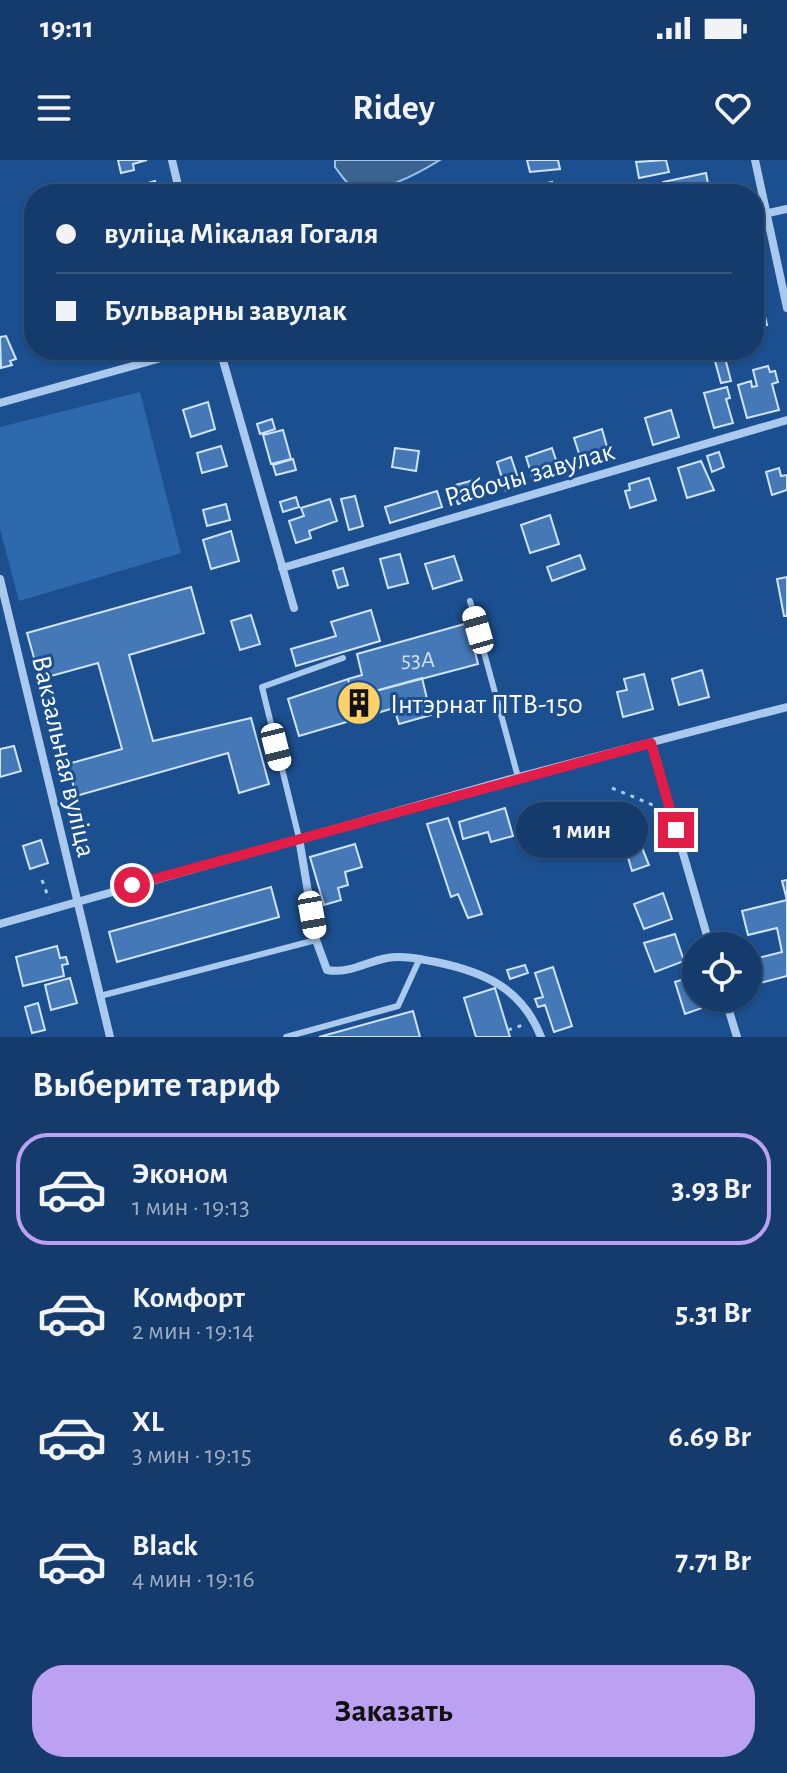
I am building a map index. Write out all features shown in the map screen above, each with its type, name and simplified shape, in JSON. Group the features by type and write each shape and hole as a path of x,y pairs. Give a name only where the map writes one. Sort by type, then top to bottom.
{"street":[{"path":"172,160 178,184"},
{"path":"755,160 760,184"},
{"path":"764,200 787,308"},
{"path":"764,214 787,209"},
{"path":"0,403 154,360"},
{"path":"223,360 294,608"},
{"name":"Рабочы завулак","path":"282,568 787,420"},
{"name":"Вакзальная вуліца","path":"0,579 110,1037"},
{"path":"0,924 518,777 787,707"},
{"path":"651,743 706,932"},
{"path":"299,838 316,940 327,970 342,973 388,957 420,958 475,970 495,980 521,1003 541,1037"},
{"path":"729,1012 737,1037"}],"lane":[{"path":"470,601 518,777"},
{"path":"299,838 262,687 343,658"},
{"path":"100,996 316,940"},
{"path":"286,1037 398,1006 420,958"}],"path":[{"path":"612,788 653,805 667,848"},
{"path":"42,880 53,908"},
{"path":"508,1030 520,1026 517,1016"}],"shaded area":[{"path":"335,160 440,160 391,184 349,184 335,167"},
{"path":"140,392 181,553 19,601 0,529 0,427"}],"building":[{"path":"118,160 147,160 133,164 134,170 121,173"},
{"path":"527,160 558,160 560,169 530,172"},
{"path":"666,160 669,172 639,178 636,162"},
{"path":"706,173 708,184 663,184"},
{"path":"6,336 16,359 10,361 12,365 1,368 0,337"},
{"path":"715,360 726,360 731,381 721,383"},
{"path":"768,366 770,372 775,371 778,382 772,384 779,410 747,418 738,385 751,381 752,387 757,386 753,370"},
{"path":"727,387 730,398 726,399 733,423 714,428 704,393"},
{"path":"208,402 215,429 191,437 183,410"},
{"path":"671,410 679,437 653,445 645,418"},
{"path":"272,419 275,429 260,434 257,424"},
{"path":"602,429 609,454 582,463 574,438"},
{"path":"283,430 291,459 271,464 263,435"},
{"path":"221,446 227,466 202,473 197,453"},
{"path":"395,448 419,451 416,471 392,467"},
{"path":"552,448 560,472 533,479 526,457"},
{"path":"719,452 724,467 712,472 707,456"},
{"path":"511,457 521,487 506,491 497,462"},
{"path":"293,459 296,470 276,475 273,465"},
{"path":"701,461 714,490 687,498 678,468"},
{"path":"779,468 781,476 787,475 787,490 772,495 766,472"},
{"path":"649,478 656,500 630,508 625,491 630,490 629,484"},
{"path":"474,480 479,498 458,504 452,486"},
{"path":"437,491 442,507 390,523 385,507"},
{"path":"355,496 363,526 349,530 341,499"},
{"path":"296,497 299,507 283,512 280,502"},
{"path":"330,499 337,521 309,531 311,538 296,543 289,521 304,516 301,508"},
{"path":"226,504 230,520 207,526 203,510"},
{"path":"550,515 559,544 530,553 521,525"},
{"path":"231,531 239,561 211,569 203,540"},
{"path":"400,554 408,583 388,588 380,559"},
{"path":"580,555 585,569 552,581 547,567"},
{"path":"454,556 462,580 433,589 425,564"},
{"path":"343,568 348,585 338,588 333,571"},
{"path":"787,577 787,616 784,616 777,579"},
{"path":"191,587 204,633 129,655 153,741 251,718 269,784 239,793 228,753 76,796 68,764 122,749 98,663 40,679 27,633"},
{"path":"371,610 380,641 296,666 291,649 336,636 331,622"},
{"path":"251,615 260,644 240,650 231,621"},
{"path":"468,623 478,664 353,697 348,679 362,675 357,654"},
{"path":"702,670 709,697 679,705 672,679"},
{"path":"644,674 653,709 623,717 617,692 627,690 624,679"},
{"name":"Інтэрнат ПТВ-150","path":"422,678 431,715 399,724 394,708 299,736 288,699 348,679 353,697"},
{"path":"14,746 21,771 0,777 0,749"},
{"path":"505,808 513,836 491,842 488,832 463,839 459,822"},
{"path":"448,818 482,914 468,918 458,894 451,897 427,824"},
{"path":"638,838 649,865 632,871 624,844"},
{"path":"41,840 48,863 30,869 23,846"},
{"path":"355,844 362,867 345,872 348,885 338,888 341,900 324,905 310,857"},
{"path":"787,880 787,900 782,881"},
{"path":"271,887 279,917 117,962 109,932"},
{"path":"663,893 672,919 644,929 634,904"},
{"path":"787,900 787,976 762,982 762,957 782,952 777,928 747,932 742,911"},
{"path":"675,934 682,962 655,972 644,943"},
{"path":"57,946 60,958 66,957 68,964 62,965 64,976 23,986 16,957"},
{"path":"525,965 528,973 510,979 507,970"},
{"path":"553,967 572,1026 554,1032 545,1005 538,1007 535,999 543,997 535,973"},
{"path":"70,978 77,1003 51,1010 45,985"},
{"path":"682,980 682,1004 675,982"},
{"path":"495,988 510,1037 476,1037 464,998"},
{"path":"38,1003 45,1030 32,1033 25,1007"},
{"path":"413,1011 420,1037 319,1037"}],"place":[{"name":"Інтэрнат ПТВ-150","path":"359,703"}],"route":[{"path":"132,885 651,743 676,830"}]}
